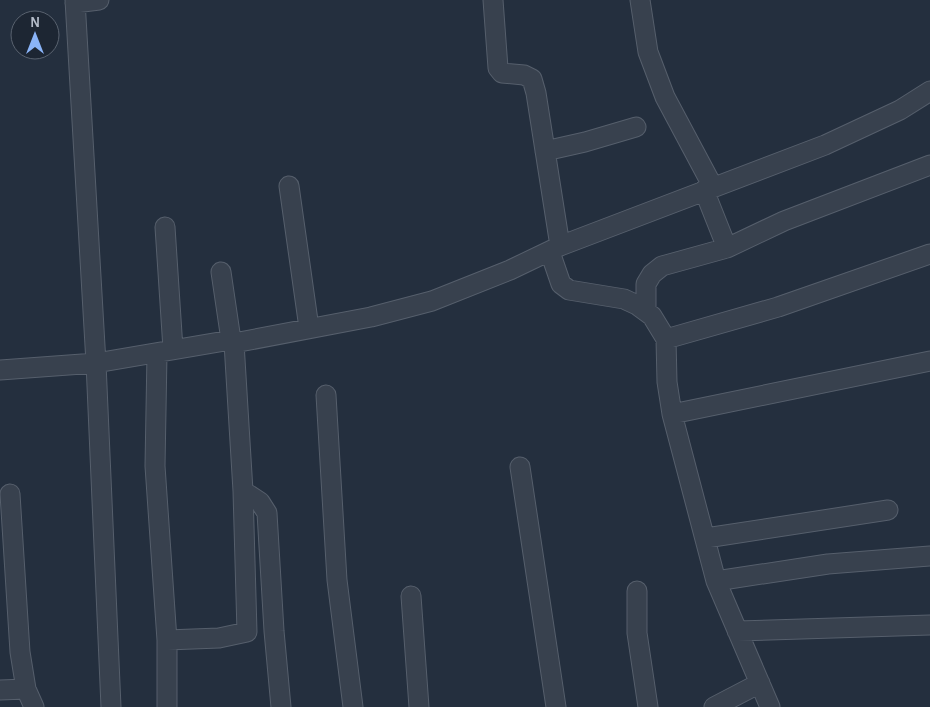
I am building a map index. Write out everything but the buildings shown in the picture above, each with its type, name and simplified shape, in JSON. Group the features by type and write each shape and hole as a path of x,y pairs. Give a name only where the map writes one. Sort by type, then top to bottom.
{"street":[{"path":"99,0 75,1 96,364 111,707"},
{"path":"493,0 498,68 502,73 524,75 532,79 536,93 561,284 569,290 624,299 646,310 666,339 667,382 672,414 716,581 770,707"},
{"path":"640,0 648,52 665,98 708,189 727,248"},
{"path":"0,370 96,364 371,317 432,301 510,270 555,249 825,145 900,110 930,91"},
{"path":"545,151 636,127"},
{"path":"646,310 646,284 652,274 662,266 727,248 784,221 930,165"},
{"path":"290,186 309,328"},
{"path":"165,227 165,352 155,466 167,640 167,707"},
{"path":"666,339 778,306 930,254"},
{"path":"167,640 218,638 247,632 243,491 232,342 222,272"},
{"path":"672,414 930,361"},
{"path":"326,395 337,580 353,707"},
{"path":"520,467 556,707"},
{"path":"243,491 260,502 267,513 274,631 281,707"},
{"path":"10,494 20,652 26,689 34,707"},
{"path":"706,538 888,510"},
{"path":"716,581 828,564 930,556"},
{"path":"637,592 637,633 648,707"},
{"path":"411,596 419,707"},
{"path":"737,631 930,625"},
{"path":"714,707 760,683"},
{"path":"0,690 26,689"}]}
